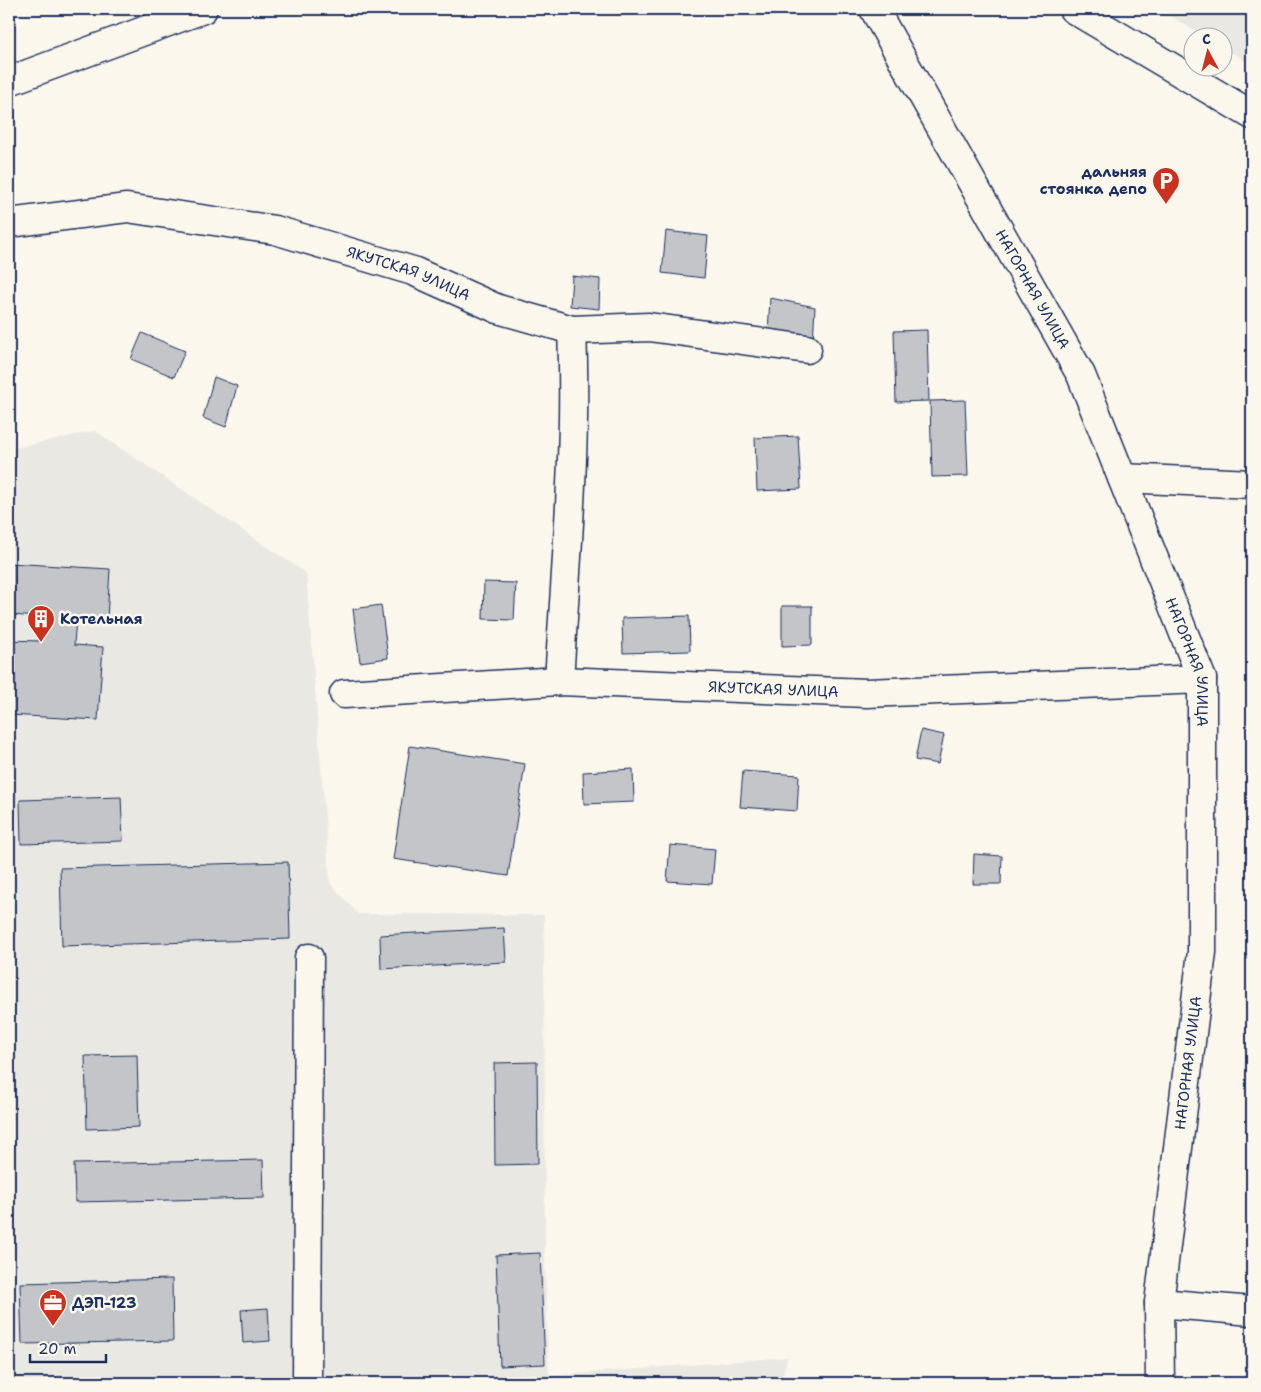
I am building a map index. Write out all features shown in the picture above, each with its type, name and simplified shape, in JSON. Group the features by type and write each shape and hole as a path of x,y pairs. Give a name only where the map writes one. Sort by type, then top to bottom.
{"street":[{"path":"9,81 203,9"},
{"name":"НАГОРНАЯ УЛИЦА","path":"874,9 1081,375 1202,679 1202,952 1159,1303 1160,1383"},
{"path":"1073,9 1252,115"},
{"name":"ЯКУТСКАЯ УЛИЦА","path":"9,223 128,208 275,230 412,271 498,309 572,330 650,327 807,349"},
{"path":"559,681 572,455 574,380 572,330"},
{"path":"1122,478 1252,484"},
{"name":"ЯКУТСКАЯ УЛИЦА","path":"344,694 559,681 867,693 1202,679"},
{"path":"307,1383 309,958"},
{"path":"1159,1303 1252,1311"}],"shaded area":[{"path":"1158,9 1252,9 1252,65 1234,54 1234,28 1191,28"},
{"path":"95,431 306,573 330,883 358,914 544,915 545,1265 549,1376 788,1357 780,1383 9,1383 9,449"}],"building":[{"path":"666,231 708,236 704,278 662,273"},
{"path":"572,276 600,279 599,309 570,306"},
{"path":"770,298 815,307 813,341 768,333"},
{"path":"927,330 929,401 896,402 894,331"},
{"path":"142,333 185,351 174,377 131,359"},
{"path":"214,377 237,386 226,427 203,418"},
{"path":"965,400 968,476 932,477 930,401"},
{"path":"798,436 801,489 757,491 755,438"},
{"name":"Котельная","path":"9,563 110,569 107,619 76,617 74,645 103,647 98,720 9,715 9,640 39,641 41,617 9,615"},
{"path":"484,582 516,583 514,620 483,619"},
{"path":"381,605 388,658 360,662 353,609"},
{"path":"782,606 812,606 812,645 782,646"},
{"path":"689,616 690,651 623,653 622,618"},
{"path":"921,730 944,735 938,764 915,760"},
{"path":"410,746 525,764 508,876 393,859"},
{"path":"633,769 634,802 584,804 583,772"},
{"path":"743,771 799,775 797,811 740,807"},
{"path":"121,797 123,841 21,844 20,800"},
{"path":"670,845 715,849 712,884 667,881"},
{"path":"974,854 1002,856 1001,884 973,884"},
{"path":"288,862 290,939 62,946 60,868"},
{"path":"504,928 506,962 381,969 380,935"},
{"path":"137,1055 139,1127 87,1129 85,1056"},
{"path":"537,1062 538,1164 495,1165 494,1063"},
{"path":"263,1160 264,1198 75,1202 74,1164"},
{"path":"540,1253 545,1364 500,1366 496,1255"},
{"path":"172,1279 173,1341 22,1344 20,1283"},
{"path":"268,1308 270,1341 243,1343 241,1310"}],"place":[{"name":"дальняя стоянка депо","path":"1166,205"},
{"name":"Котельная","path":"41,643"},
{"name":"ДЭП-123","path":"53,1327"}]}
